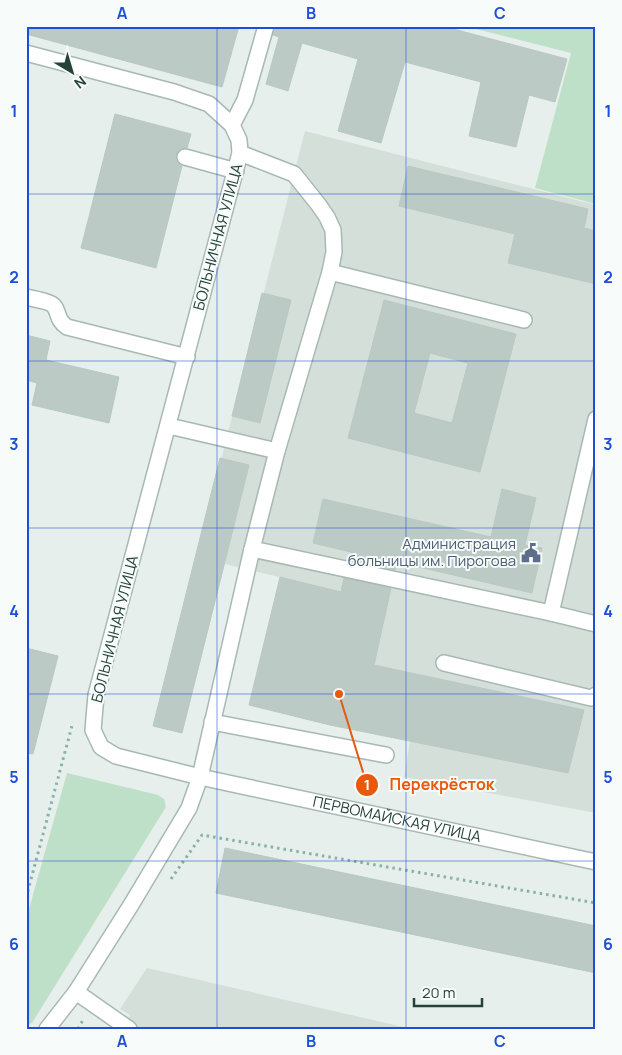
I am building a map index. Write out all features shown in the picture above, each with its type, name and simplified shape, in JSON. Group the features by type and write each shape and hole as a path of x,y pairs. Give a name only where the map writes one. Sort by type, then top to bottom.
{"street":[{"path":"26,53 183,95 209,104 232,125 245,100 266,26"},
{"name":"БОЛЬНИЧНАЯ УЛИЦА","path":"200,777 116,756 101,747 93,730 96,695 236,171 240,153 239,140 232,125"},
{"path":"47,1029 76,992 189,808 200,777 276,451 330,272 334,252 333,230 318,204 294,174 240,153"},
{"path":"185,157 236,171"},
{"path":"330,272 524,320"},
{"path":"26,297 49,303 54,307 60,322 66,327 187,357"},
{"path":"551,613 596,419"},
{"path":"168,426 276,451"},
{"path":"252,550 596,624"},
{"path":"444,663 591,698 596,695"},
{"path":"212,722 386,755"},
{"name":"ПЕРВОМАЙСКАЯ УЛИЦА","path":"200,777 596,862"},
{"path":"76,992 129,1029"}],"path":[{"path":"202,835 596,903"}],"shaded area":[{"path":"305,131 596,205 596,813 404,777 421,675 302,650 317,586 225,564 182,733 153,726"},
{"path":"147,968 412,1029 122,1029 130,1015 120,1009"}],"green space":[{"path":"464,26 596,26 596,204 535,188 571,53"},
{"path":"67,773 158,795 164,799 166,807 32,1023 26,1026 26,920"}],"building":[{"path":"26,26 239,26 222,87 26,34"},
{"path":"275,26 442,26 567,59 555,102 529,95 516,147 469,136 481,82 405,62 381,143 338,131 358,59 302,43 288,91 266,84 279,37 273,35"},
{"path":"115,114 191,134 187,148 182,148 176,155 176,160 182,166 156,268 81,248"},
{"path":"408,166 588,209 584,228 596,231 596,284 508,263 515,234 399,206"},
{"path":"262,293 291,300 260,423 232,416"},
{"path":"384,300 516,334 480,472 348,438","holes":["430,353 468,363 452,423 414,413"]},
{"path":"26,335 50,341 46,360 119,377 109,423 32,405 37,383 26,380"},
{"path":"220,458 249,465 182,733 153,726"},
{"path":"502,489 536,498 525,545 542,548 532,593 397,562 395,570 349,560 351,552 313,543 323,499 491,537"},
{"path":"280,577 341,592 344,578 391,588 374,665 584,710 568,773 330,725 249,705"},
{"path":"26,648 58,656 33,754 26,753"},
{"path":"225,848 596,926 596,973 216,893"}],"place":[{"name":"Администрация больницы им. Пирогова","path":"531,553"},
{"name":"Перекрёсток","path":"339,694"}]}
